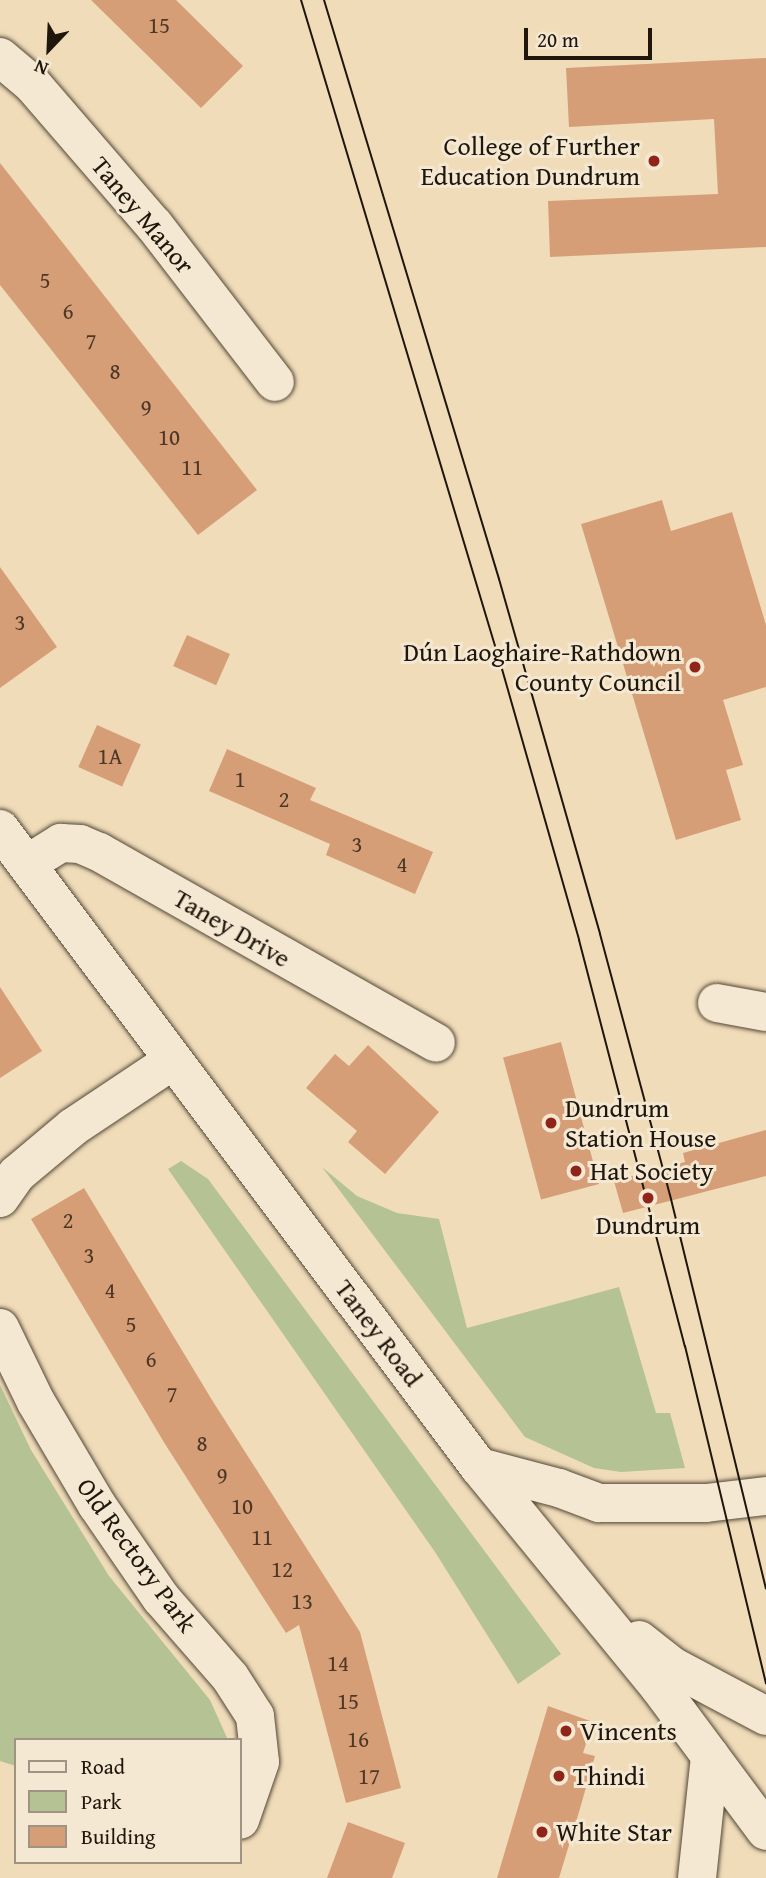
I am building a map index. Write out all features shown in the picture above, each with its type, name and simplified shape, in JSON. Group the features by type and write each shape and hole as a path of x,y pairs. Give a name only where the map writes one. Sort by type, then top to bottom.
{"street":[{"name":"Taney Manor","path":"0,57 33,85 154,225 275,382"},
{"name":"Taney Road","path":"0,829 479,1467 659,1687 766,1830"},
{"name":"Taney Drive","path":"27,864 61,843 80,844 99,852 436,1043"},
{"path":"717,1003 766,1012"},
{"path":"0,1198 17,1174 73,1127 172,1061"},
{"name":"Old Rectory Park","path":"0,1328 36,1402 97,1506 161,1598 230,1677 255,1716 260,1762 242,1814"},
{"path":"479,1467 559,1488 599,1503 706,1503 766,1496"},
{"path":"583,1596 672,1666 766,1716"},
{"path":"698,1878 710,1756"}],"green space":[{"path":"181,1161 208,1179 561,1654 518,1684 435,1552 168,1169"},
{"path":"322,1167 357,1196 397,1213 439,1219 467,1328 619,1287 656,1413 670,1413 685,1468 621,1472 594,1468 525,1437"},
{"path":"0,1385 31,1450 109,1576 210,1700 227,1738 14,1738 14,1765 0,1761"}],"building":[{"path":"91,0 176,0 243,66 201,108"},
{"path":"766,58 766,247 550,257 548,201 718,194 714,119 569,127 566,68"},
{"path":"0,163 257,490 198,535 0,285"},
{"name":"Dún Laoghaire-Rathdown County Council","path":"662,500 671,531 732,512 766,625 766,687 723,700 743,765 726,770 741,820 676,840 581,524"},
{"path":"0,567 57,647 0,688"},
{"path":"187,635 230,654 216,685 173,666"},
{"path":"97,725 141,745 122,787 78,767"},
{"path":"227,749 316,788 310,800 433,852 415,894 326,855 330,844 209,791"},
{"path":"0,987 42,1051 0,1078"},
{"name":"Dundrum Station House","path":"561,1042 599,1184 541,1200 503,1058"},
{"path":"368,1045 439,1112 385,1174 348,1142 357,1131 306,1088 335,1054 349,1066"},
{"path":"766,1130 766,1176 623,1213 614,1181 685,1162 683,1153"},
{"path":"84,1188 212,1400 360,1632 401,1788 346,1803 299,1625 286,1633 165,1444 31,1219"},
{"path":"548,1706 593,1722 583,1753 595,1756 579,1812 559,1878 497,1878"},
{"path":"348,1822 405,1843 392,1878 327,1878"}],"tram line":[{"path":"301,0 502,669 579,940 685,1346 766,1683"},
{"path":"324,0 499,579 600,934 670,1195 766,1588"}],"place":[{"name":"College of Further Education Dundrum","path":"654,161"},
{"name":"Dún Laoghaire-Rathdown County Council","path":"695,667"},
{"name":"Dundrum Station House","path":"551,1123"},
{"name":"Hat Society","path":"576,1171"},
{"name":"Dundrum","path":"648,1198"},
{"name":"Vincents","path":"566,1731"},
{"name":"Thindi","path":"559,1776"},
{"name":"White Star","path":"542,1832"}]}
